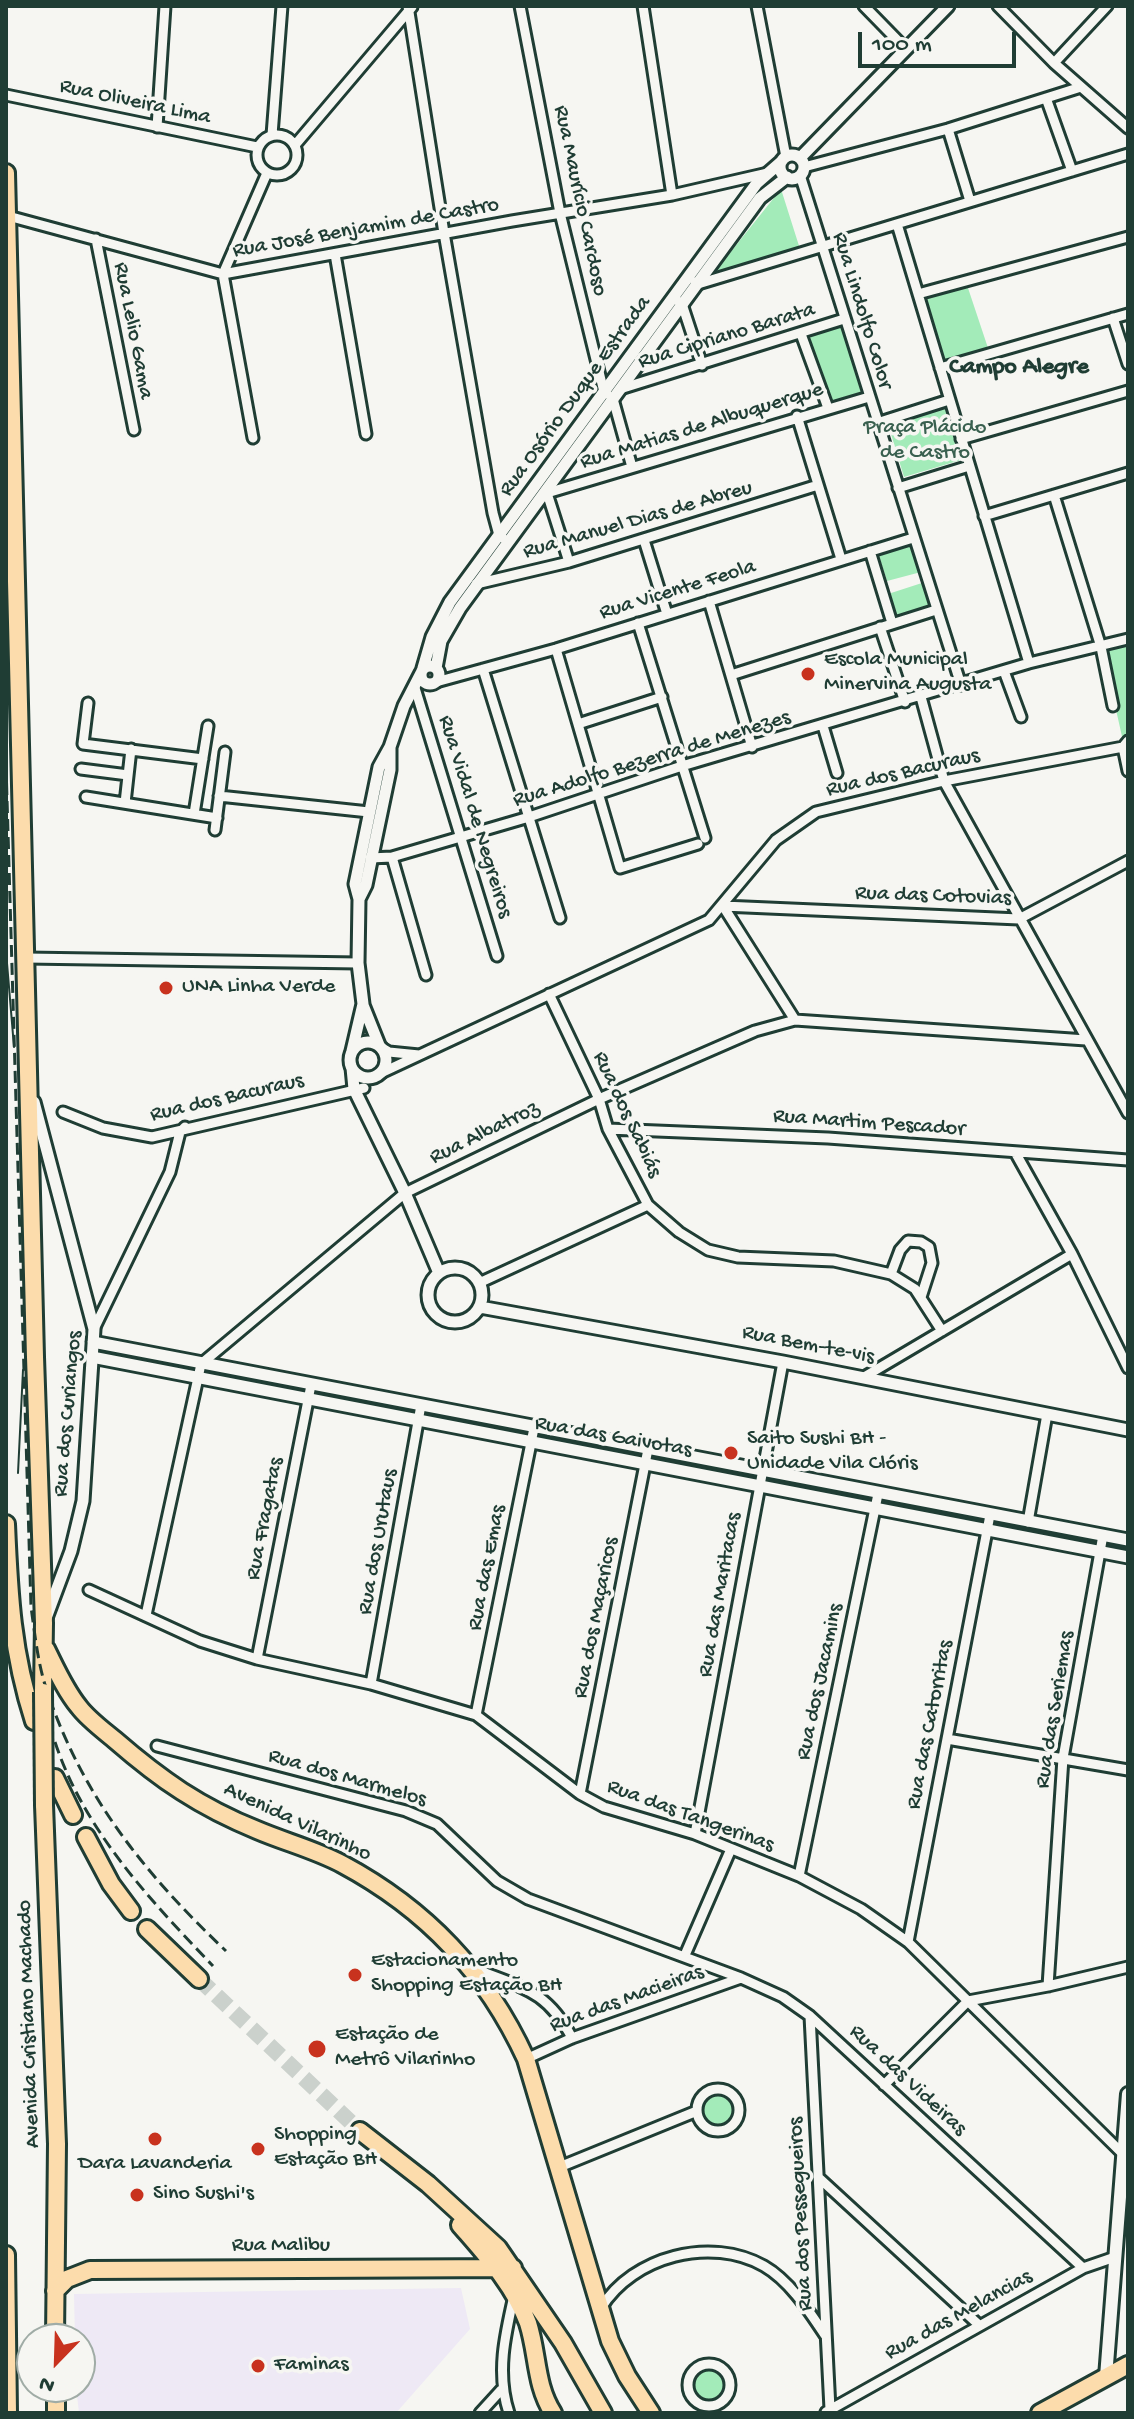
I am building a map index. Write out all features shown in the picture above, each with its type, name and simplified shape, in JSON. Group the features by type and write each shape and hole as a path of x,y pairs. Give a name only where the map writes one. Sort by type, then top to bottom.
{"highway":[{"name":"Avenida Cristiano Machado","path":"6,173 44,1623 44,1805 57,2144 55,2323"},
{"path":"6,1524 10,1606 20,1677 34,1721"},
{"name":"Avenida Vilarinho","path":"44,1644 61,1681 80,1709 144,1765 186,1796 255,1830 340,1862 410,1907 471,1967 507,2021 526,2059 599,2310 627,2376 651,2413"},
{"path":"55,1778 73,1815"},
{"path":"86,1837 111,1884 131,1911"},
{"path":"147,1929 199,1979"},
{"path":"360,2131 444,2199 453,2217 506,2269 563,2343 603,2413"},
{"path":"6,2255 8,2413"},
{"path":"506,2269 514,2296 528,2323 544,2398 553,2413"},
{"name":"Rua Malibu","path":"55,2291 67,2279 90,2270 506,2269"},
{"path":"1040,2413 1126,2367"}],"main road":[{"path":"1106,2377 1128,2094"},
{"path":"1107,2359 1115,2366 1126,2367"}],"street":[{"path":"157,127 165,6"},
{"path":"272,135 282,6"},
{"name":"Rua Maurício Cardoso","path":"520,6 560,213 632,467"},
{"path":"643,6 672,195"},
{"path":"757,6 784,160 782,173 794,178 813,144 948,6"},
{"path":"864,6 905,48"},
{"path":"928,25 940,6"},
{"path":"998,6 1054,63 1128,128"},
{"path":"1054,63 1107,6"},
{"path":"295,145 410,7"},
{"path":"410,7 444,233 504,539"},
{"path":"801,167 948,129 1081,87"},
{"name":"Rua Oliveira Lima","path":"6,95 257,147"},
{"path":"1046,98 1072,171"},
{"path":"948,129 970,201"},
{"path":"272,135 285,136 295,145 297,158 291,169 280,175 267,173 257,159 257,147 263,139 272,135"},
{"path":"813,144 827,160"},
{"path":"693,281 824,247 1128,154"},
{"path":"784,160 791,155 801,167"},
{"name":"Rua Osório Duque Estrada","path":"504,539 547,493 612,395 769,173 784,160"},
{"name":"Rua Lindolfo Color","path":"801,167 844,319 961,685"},
{"path":"253,438 223,274 267,173"},
{"name":"Rua José Benjamim de Castro","path":"8,216 223,274 672,195 769,173"},
{"name":"Rua Osório Duque Estrada","path":"755,195 787,177"},
{"path":"735,181 755,195"},
{"path":"897,224 1029,663"},
{"path":"918,294 1128,237"},
{"name":"Rua Lelio Gama","path":"96,239 134,430"},
{"path":"335,254 366,434"},
{"path":"678,301 702,365"},
{"path":"940,368 1128,314"},
{"path":"1113,318 1128,364"},
{"name":"Rua Cipriano Barata","path":"612,395 844,319"},
{"path":"801,334 828,408"},
{"path":"961,439 1128,391"},
{"name":"Rua Osório Duque Estrada","path":"380,1046 363,1004 358,963 359,899 355,884 379,767 413,689 430,674 432,637 450,602 472,582 504,539 536,485 612,395"},
{"name":"Rua Matias de Albuquerque","path":"547,493 869,397"},
{"path":"877,423 949,400"},
{"path":"797,416 841,559"},
{"path":"898,488 969,466"},
{"path":"984,516 1127,476"},
{"path":"536,485 547,493 569,562"},
{"name":"Rua Manuel Dias de Abreu","path":"472,582 569,562 818,485"},
{"path":"1054,495 1101,647 1113,706"},
{"name":"Rua Vicente Feola","path":"430,674 452,678 556,649 913,538"},
{"path":"644,540 667,614"},
{"path":"870,551 892,623"},
{"path":"709,601 752,747"},
{"path":"731,675 936,610"},
{"path":"556,649 620,868 701,841 682,766 638,623"},
{"path":"880,627 905,702"},
{"name":"Rua Adolfo Bezerra de Menezes","path":"370,858 392,857 529,817 682,766 1029,663 1128,639"},
{"path":"483,669 560,918"},
{"path":"1004,671 1021,717"},
{"name":"Rua Vidal de Negreiros","path":"413,689 462,836 497,956"},
{"path":"578,724 662,697"},
{"path":"921,697 944,781 1128,1113"},
{"path":"88,703 83,744 203,759"},
{"path":"194,814 208,726"},
{"path":"823,726 837,773"},
{"path":"1125,744 1128,771"},
{"name":"Rua dos Bacuraus","path":"63,1112 103,1128 152,1137 367,1082 709,920 776,840 816,812 944,781 1125,744"},
{"name":"Rua Osório Duque Estrada","path":"359,899 366,885 390,770 390,747"},
{"path":"125,803 131,749"},
{"path":"215,830 225,752"},
{"path":"81,769 128,775"},
{"path":"219,796 369,812"},
{"path":"86,797 217,818"},
{"path":"392,857 426,975"},
{"name":"Rua das Cotovias","path":"723,906 1019,919 1128,861"},
{"path":"723,906 795,1020"},
{"path":"26,958 358,963"},
{"name":"Rua dos Sabiás","path":"549,994 599,1099 608,1129 648,1205 679,1232 708,1250 738,1257 834,1261 891,1274 915,1289 942,1331"},
{"name":"Rua Osório Duque Estrada","path":"352,1051 363,1004"},
{"name":"Rua Albatroz","path":"201,1364 405,1193 599,1099 755,1031 795,1020 1086,1040"},
{"path":"367,1082 352,1068 350,1059 352,1051 366,1042 397,1053 422,1055"},
{"path":"380,1046 386,1063 367,1082 360,1100 439,1273"},
{"path":"352,1068 367,1082"},
{"path":"30,1083 94,1329"},
{"name":"Rua dos Curiangos","path":"44,1623 78,1526 83,1501 94,1329 170,1172 180,1132 185,1127"},
{"name":"Rua Martim Pescador","path":"608,1129 828,1138 1128,1160"},
{"path":"1015,1152 1072,1254 1128,1368"},
{"path":"479,1283 648,1205"},
{"path":"891,1274 900,1250 908,1241 921,1242 929,1247 932,1263 921,1297"},
{"path":"864,1377 1072,1254"},
{"path":"453,1268 463,1270 473,1275 479,1283 482,1295 480,1307 473,1316 462,1322 440,1318 430,1307 428,1296 432,1282 439,1273 453,1268"},
{"name":"Rua Bem-te-vis","path":"480,1307 864,1377 1128,1430"},
{"name":"Rua das Gaivotas","path":"93,1342 1128,1540"},
{"name":"Rua das Gaivotas","path":"92,1357 1128,1557"},
{"name":"Rua das Maritacas","path":"695,1834 783,1362"},
{"path":"146,1615 201,1364"},
{"name":"Rua Fragatas","path":"257,1659 311,1385"},
{"name":"Rua dos Urutaus","path":"371,1684 421,1405"},
{"path":"1028,1522 1047,1414"},
{"name":"Rua das Emas","path":"476,1715 534,1428"},
{"name":"Rua dos Maçaricos","path":"580,1794 648,1449"},
{"name":"Rua dos Jacamins","path":"799,1876 878,1494"},
{"name":"Rua das Catorritas","path":"908,1942 990,1515"},
{"name":"Rua das Seriemas","path":"1048,1986 1063,1758 1103,1535"},
{"name":"Rua das Tangerinas","path":"89,1590 200,1641 257,1659 371,1684 476,1715 580,1794 604,1807 695,1834 799,1876 861,1909 908,1942 1124,2155"},
{"path":"947,1739 1128,1770"},
{"name":"Rua dos Marmelos","path":"157,1746 406,1811 437,1824 497,1881 528,1899 685,1955"},
{"path":"685,1955 731,1849"},
{"name":"Rua das Videiras","path":"685,1955 783,1997 810,2016 1083,2268"},
{"path":"471,1967 536,1993 561,2016 572,2038"},
{"path":"884,2085 968,2001 1128,1967"},
{"name":"Rua das Macieiras","path":"526,2059 572,2038 741,1978"},
{"name":"Rua dos Pessegueiros","path":"810,2016 827,2411"},
{"path":"714,2090 729,2092 735,2097 739,2110 734,2123 722,2130 704,2125 697,2111 701,2097 714,2090"},
{"path":"557,2168 697,2111"},
{"path":"818,2177 979,2325"},
{"path":"599,2310 611,2292 639,2272 668,2258 697,2252 730,2253 765,2266 787,2285 826,2336"},
{"name":"Rua das Melancias","path":"827,2411 1083,2268 1115,2257"},
{"path":"593,2288 611,2292"},
{"path":"509,2413 501,2390 505,2333 514,2296"},
{"path":"714,2365 728,2376 729,2393 716,2405 703,2409 694,2400 688,2383 697,2368 714,2365"},
{"path":"480,2413 501,2390"}],"shaded area":[{"name":"Faminas","path":"461,2288 470,2329 396,2413 79,2413 78,2403 96,2403 96,2323 75,2323 74,2294"}],"green space":[{"path":"781,189 800,249 713,274"},
{"path":"966,282 988,348 943,363 921,296"},
{"path":"841,326 864,394 830,405 808,337"},
{"name":"Praça Plácido de Castro","path":"945,408 961,460 904,477 888,424"},
{"path":"912,541 921,572 887,581 878,553"},
{"path":"925,582 933,608 896,618 888,594"},
{"path":"1128,640 1128,736 1123,741 1102,647"},
{"path":"718,2093 729,2098 734,2109 729,2120 718,2125 707,2120 702,2109 707,2098"},
{"path":"709,2369 720,2374 725,2385 720,2396 709,2401 698,2396 693,2385 698,2374"}],"tunnel":[{"path":"199,1979 360,2131"}],"tram line":[{"path":"6,951 14,1047"},
{"path":"18,1473 23,1370"}],"railway":[{"path":"6,765 31,1607 39,1660 62,1730 98,1800 144,1864 226,1951"},
{"path":"55,1742 83,1805 101,1834 143,1889 213,1966"}],"place":[{"name":"Escola Municipal Minervina Augusta","path":"808,674"},
{"name":"UNA Linha Verde","path":"166,988"},
{"name":"Saito Sushi BH - Unidade Vila Clóris","path":"731,1453"},
{"name":"Estacionamento Shopping Estação BH","path":"355,1975"},
{"name":"Estação de Metrô Vilarinho","path":"317,2049"},
{"name":"Dara Lavanderia","path":"155,2139"},
{"name":"Shopping Estação BH","path":"258,2149"},
{"name":"Sino Sushi's","path":"137,2195"},
{"name":"Faminas","path":"258,2366"}],"district":[{"name":"Campo Alegre","path":"1019,368"}]}
